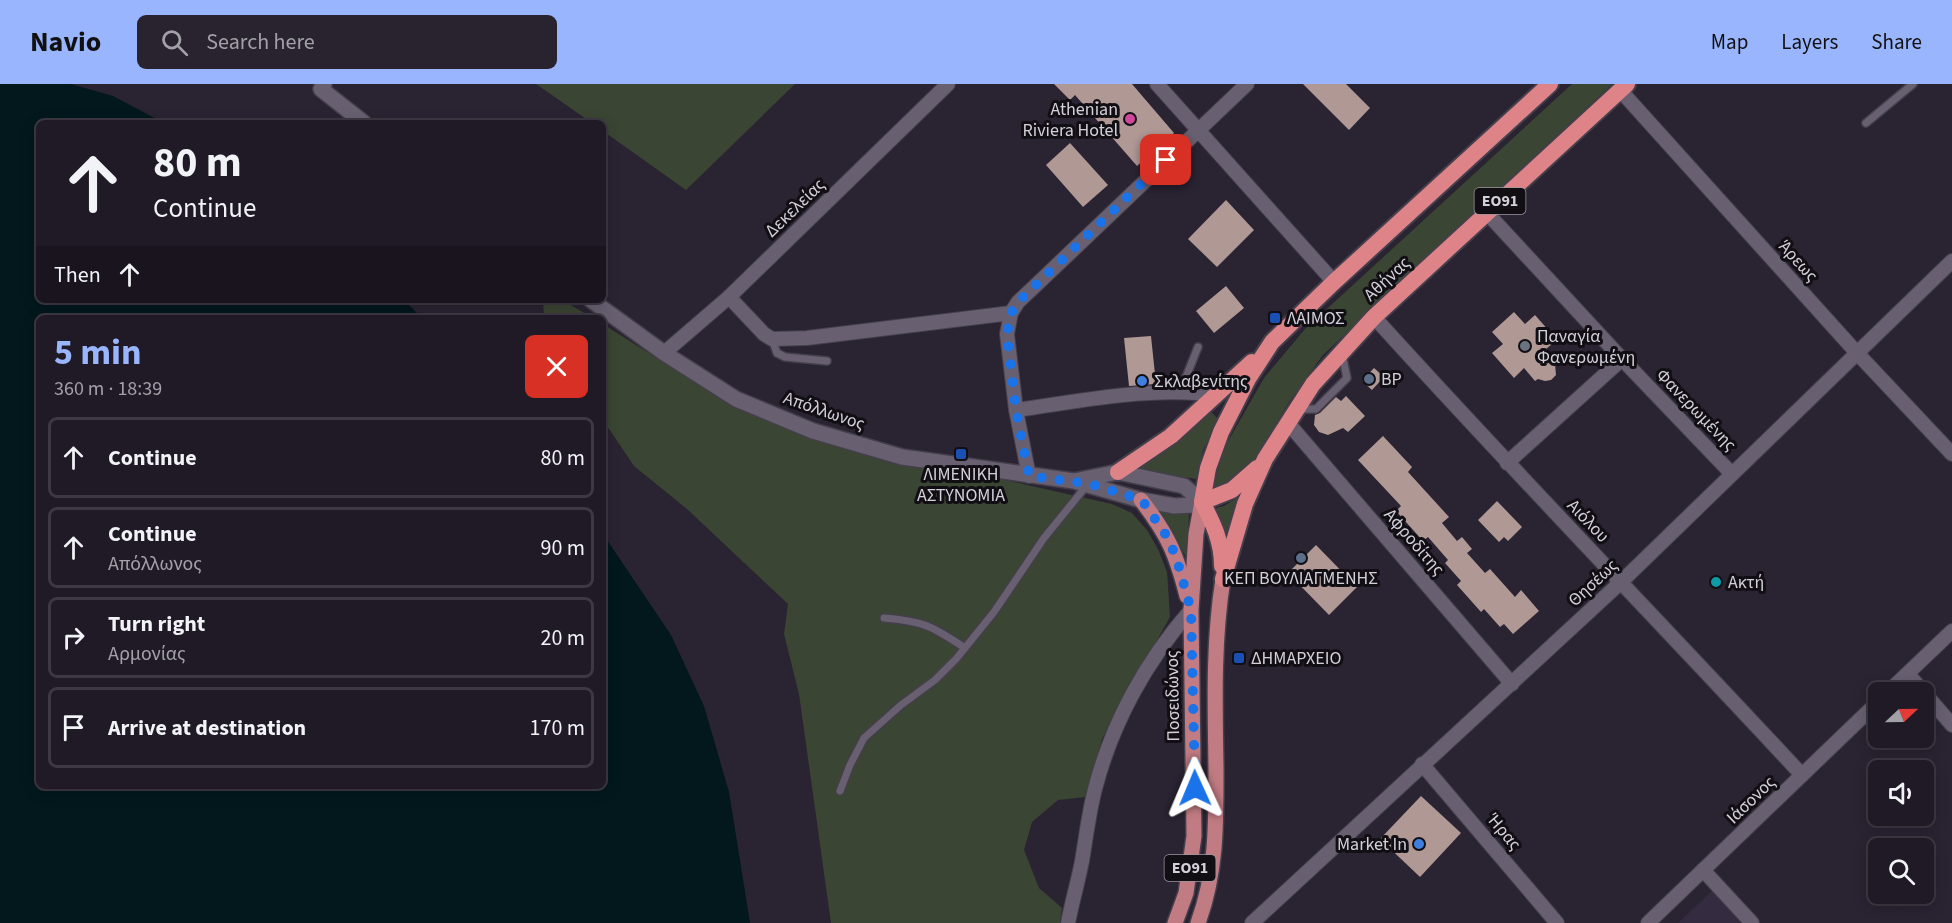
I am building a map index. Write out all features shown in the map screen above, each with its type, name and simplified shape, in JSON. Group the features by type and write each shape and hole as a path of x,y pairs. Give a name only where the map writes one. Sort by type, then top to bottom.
{"highway":[{"name":"Αθήνας","path":"1202,502 1208,468 1221,432 1248,379 1272,342 1334,282 1550,84"},
{"name":"Αθήνας","path":"1223,579 1245,504 1265,459 1313,384 1374,317 1623,87"},
{"path":"1118,472 1171,436 1218,395 1272,342"},
{"path":"1223,579 1219,538 1202,502 1232,490 1249,477 1265,459"}],"main road":[{"path":"1142,500 1168,538 1177,560 1191,610"},
{"name":"Ποσειδώνος","path":"1176,923 1186,893 1194,836 1191,610 1196,534 1202,502"},
{"name":"ΕΟ91","path":"1198,923 1208,896 1216,837 1215,684 1218,614 1223,579"}],"street":[{"name":"Δεκελείας","path":"664,353 729,297 948,84"},
{"path":"1157,84 1334,282"},
{"path":"1029,476 1016,410 1007,334 1011,313 1018,302 1247,84"},
{"path":"320,86 360,120"},
{"name":"Άρεως","path":"1623,87 1857,353 1952,454"},
{"name":"Φανερωμένης","path":"1487,213 1732,474"},
{"name":"Θησέως","path":"1252,923 1621,582 1952,261"},
{"path":"729,297 764,334 772,339 807,338 1011,313"},
{"name":"Απόλλωνος","path":"595,303 664,353 736,399 813,431 902,457 1074,481"},
{"name":"Αιόλου","path":"1374,317 1507,463 1802,775"},
{"path":"1507,463 1622,359"},
{"path":"1016,410 1132,394 1180,392 1218,395"},
{"name":"Αφροδίτης","path":"1292,416 1512,684"},
{"path":"1074,481 1118,472 1184,486 1202,502"},
{"path":"1074,481 1142,500 1176,506 1202,502"},
{"path":"1068,923 1095,790 1108,746 1124,711 1167,638 1191,610"},
{"path":"1899,682 1952,631"},
{"path":"1908,674 1952,725"},
{"name":"Ιάσονος","path":"1648,923 1868,712"},
{"name":"Ήρας","path":"1422,764 1557,923"},
{"path":"1703,870 1752,923"}],"lane":[{"path":"1866,123 1913,84"},
{"path":"772,339 777,353 785,357 827,361"},
{"path":"1180,392 1198,347"},
{"path":"840,791 864,738 901,705 935,680 965,648 994,612 1044,538 1090,484"},
{"path":"884,618 914,621 936,628 965,648"}],"shaded area":[{"path":"1713,890 1743,923 1678,923"}],"green space":[{"path":"536,84 795,84 686,190 606,133 606,120 588,120"},
{"path":"1572,84 1612,84 1323,355 1289,402 1251,466 1242,475 1215,490 1223,450 1264,378 1305,329"},
{"path":"543,303 567,303 588,315 544,315"},
{"path":"606,326 727,403 830,441 1112,504 1132,513 1147,530 1167,572 1170,617 1102,739 1086,797 1058,800 1032,822 1024,850 1039,888 1062,908 1060,923 831,923 799,694 784,634 788,604 687,509 634,466 606,424"},
{"path":"1211,412 1218,419 1203,450 1197,479 1132,470 1174,445"},
{"path":"1237,498 1225,541 1212,509 1224,506"},
{"path":"1154,507 1189,513 1187,558"}],"water":[{"path":"0,84 71,84 113,96 158,120 36,120 36,303 407,303 419,315 36,315 36,789 606,789 606,538 671,635 704,706 729,792 750,923 0,923"}],"building":[{"name":"Athenian Riviera Hotel","path":"1054,84 1132,84 1174,133 1137,166 1075,95 1070,100"},
{"path":"1303,84 1346,84 1370,108 1349,130"},
{"path":"1070,143 1108,185 1083,207 1046,165"},
{"path":"1226,200 1254,230 1217,267 1188,239"},
{"path":"1226,286 1244,308 1214,333 1196,311"},
{"name":"Παναγία Φανερωμένη","path":"1514,312 1525,324 1535,315 1557,340 1546,349 1558,361 1555,364 1556,375 1551,380 1538,379 1535,381 1524,368 1514,378 1492,353 1503,344 1492,332"},
{"path":"1151,336 1156,384 1129,386 1124,338"},
{"path":"1374,368 1384,377 1372,390 1362,381"},
{"path":"1346,396 1365,416 1348,432 1343,428 1328,435 1319,432 1314,425 1315,415 1336,397 1341,401"},
{"path":"1383,436 1412,467 1408,472 1449,517 1442,523 1457,541 1462,537 1472,549 1467,553 1485,573 1490,569 1515,597 1521,590 1539,611 1513,634 1504,624 1500,627 1484,609 1481,612 1457,585 1461,581 1445,563 1448,560 1428,537 1423,541 1396,511 1401,506 1358,460"},
{"path":"1497,501 1522,527 1508,541 1504,537 1499,542 1478,520"},
{"path":"1316,545 1357,587 1329,615 1288,573"},
{"path":"1421,796 1461,833 1420,877 1380,839"}],"place":[{"name":"Athenian Riviera Hotel","path":"1130,119"},
{"name":"ΛΑΙΜΟΣ","path":"1275,318"},
{"name":"Παναγία Φανερωμένη","path":"1525,346"},
{"name":"BP","path":"1369,379"},
{"name":"Σκλαβενίτης","path":"1142,381"},
{"name":"ΛΙΜΕΝΙΚΗ ΑΣΤΥΝΟΜΙΑ","path":"961,454"},
{"name":"ΚΕΠ ΒΟΥΛΙΑΓΜΕΝΗΣ","path":"1301,558"},
{"name":"Ακτή","path":"1716,582"},
{"name":"ΔΗΜΑΡΧΕΙΟ","path":"1239,658"},
{"name":"Market In","path":"1419,844"}],"route":[{"path":"1166,160 1018,302 1011,313 1007,334 1016,410 1029,476 1090,484 1142,500 1168,538 1177,560 1191,610 1195,788"}]}
